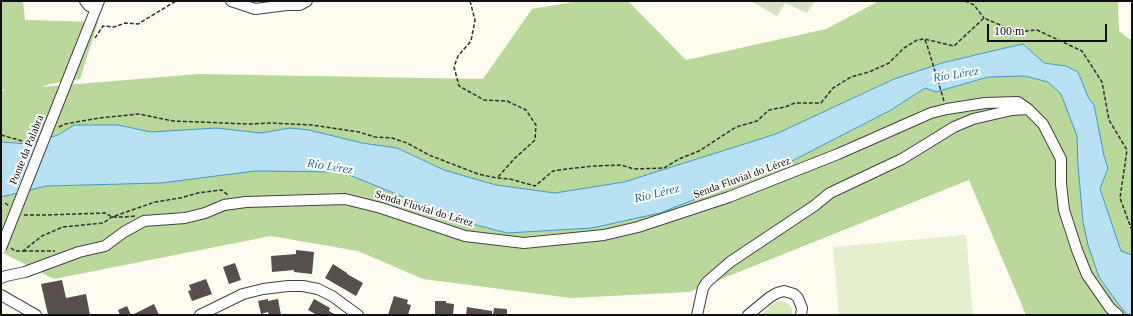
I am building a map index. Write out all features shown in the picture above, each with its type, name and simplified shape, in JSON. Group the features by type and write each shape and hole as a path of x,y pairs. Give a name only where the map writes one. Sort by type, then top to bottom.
{"street":[{"path":"85,1 89,6 98,5"},
{"path":"231,1 255,9 287,5 300,6 308,1"},
{"name":"Ponte da Palabra","path":"6,248 75,61 98,5"},
{"name":"Senda Fluvial do Lérez","path":"1,278 25,272 79,252 105,246 124,232 144,221 185,218 205,213 224,205 239,203 345,199 381,208 465,236 524,243 604,235 638,227 729,197 845,151 931,113 985,103 1018,102 1028,109"},
{"path":"697,315 703,288 707,282 730,262 814,206 830,193 902,158 954,127 973,119 1012,110 1028,109 1043,124 1061,159 1061,184 1064,210 1076,250 1087,275 1110,308 1118,315"},
{"path":"200,315 243,294 263,289 303,286 318,289 332,296 358,315"},
{"path":"748,315 770,297 784,290 794,294 798,298 802,308 801,315"},
{"path":"1,295 36,315"}],"path":[{"path":"92,42 103,26 114,27 125,23 138,24 176,1"},
{"path":"470,1 475,20 471,41 458,56 454,67 460,86 484,100 507,102 526,110 536,125 535,140 514,159 497,178"},
{"path":"893,1 902,1"},
{"path":"965,1 974,5 984,18 1016,32 1037,30 1082,51 1102,82 1109,120 1127,150 1120,198 1132,229"},
{"path":"59,127 65,124 99,118 139,114 173,121 312,125 359,132 374,137 392,138 406,143 429,155 478,174 510,179 535,186 553,171 567,169 620,165 634,169 664,168 699,151 736,127 757,121 769,110 785,107 795,103 820,103 832,88 851,77 869,72 889,63 904,48 917,40 924,39 954,46 984,18"},
{"path":"924,39 947,109"},
{"path":"1,135 26,142 39,138"},
{"path":"23,251 42,236 63,227 104,224 112,218 155,202 180,198 198,193 222,190 239,203"},
{"path":"5,203 11,207"},
{"path":"22,215 105,213 112,218"},
{"path":"6,248 15,251 62,251"}],"green space":[{"path":"1,1 23,1 25,20 98,22 80,79 41,87 199,74 483,79 532,9 578,1 628,1 686,60 826,29 879,1 1118,1 1119,31 1132,41 1132,315 1026,315 969,180 689,292 571,298 423,279 358,251 271,236 54,279 1,252 1,91 6,90 1,89"},
{"path":"751,1 815,1 807,13 785,3 777,16"},
{"path":"966,235 973,315 839,315 833,247"},
{"path":"777,301 789,304 792,309 792,315 761,315"}],"water":[{"name":"Río Lérez","path":"1023,44 1044,63 1066,66 1078,72 1088,97 1094,105 1104,156 1108,168 1100,189 1121,251 1132,255 1132,315 1128,315 1119,305 1099,277 1088,245 1083,222 1077,136 1061,94 1048,82 1025,76 988,77 936,92 925,88 891,110 792,161 660,213 592,228 507,233 465,222 342,172 255,171 161,183 46,186 1,197 1,142 27,144 58,135 74,125 118,125 151,132 216,128 261,133 290,128 309,130 362,143 397,148 444,170 496,185 555,193 624,182 776,134 894,79 942,63"}],"building":[{"path":"296,250 314,252 312,274 294,272 294,270 272,272 271,256 296,254"},
{"path":"235,263 241,280 229,284 223,267"},
{"path":"333,264 363,283 356,296 325,278"},
{"path":"206,279 212,294 192,301 188,291 191,290 189,285"},
{"path":"62,280 66,298 86,294 90,315 48,315 41,284"},
{"path":"394,296 408,300 407,304 411,305 408,315 388,315"},
{"path":"268,299 268,301 278,299 281,315 269,315 268,312 261,314 258,301"},
{"path":"314,299 330,308 329,311 336,315 317,315 308,310"},
{"path":"435,301 446,301 446,303 454,304 453,315 435,315"},
{"path":"154,304 159,315 132,315"},
{"path":"127,306 131,315 120,315 118,310"},
{"path":"467,307 492,311 492,315 466,315"},
{"path":"494,308 507,309 507,315 493,315"}]}
